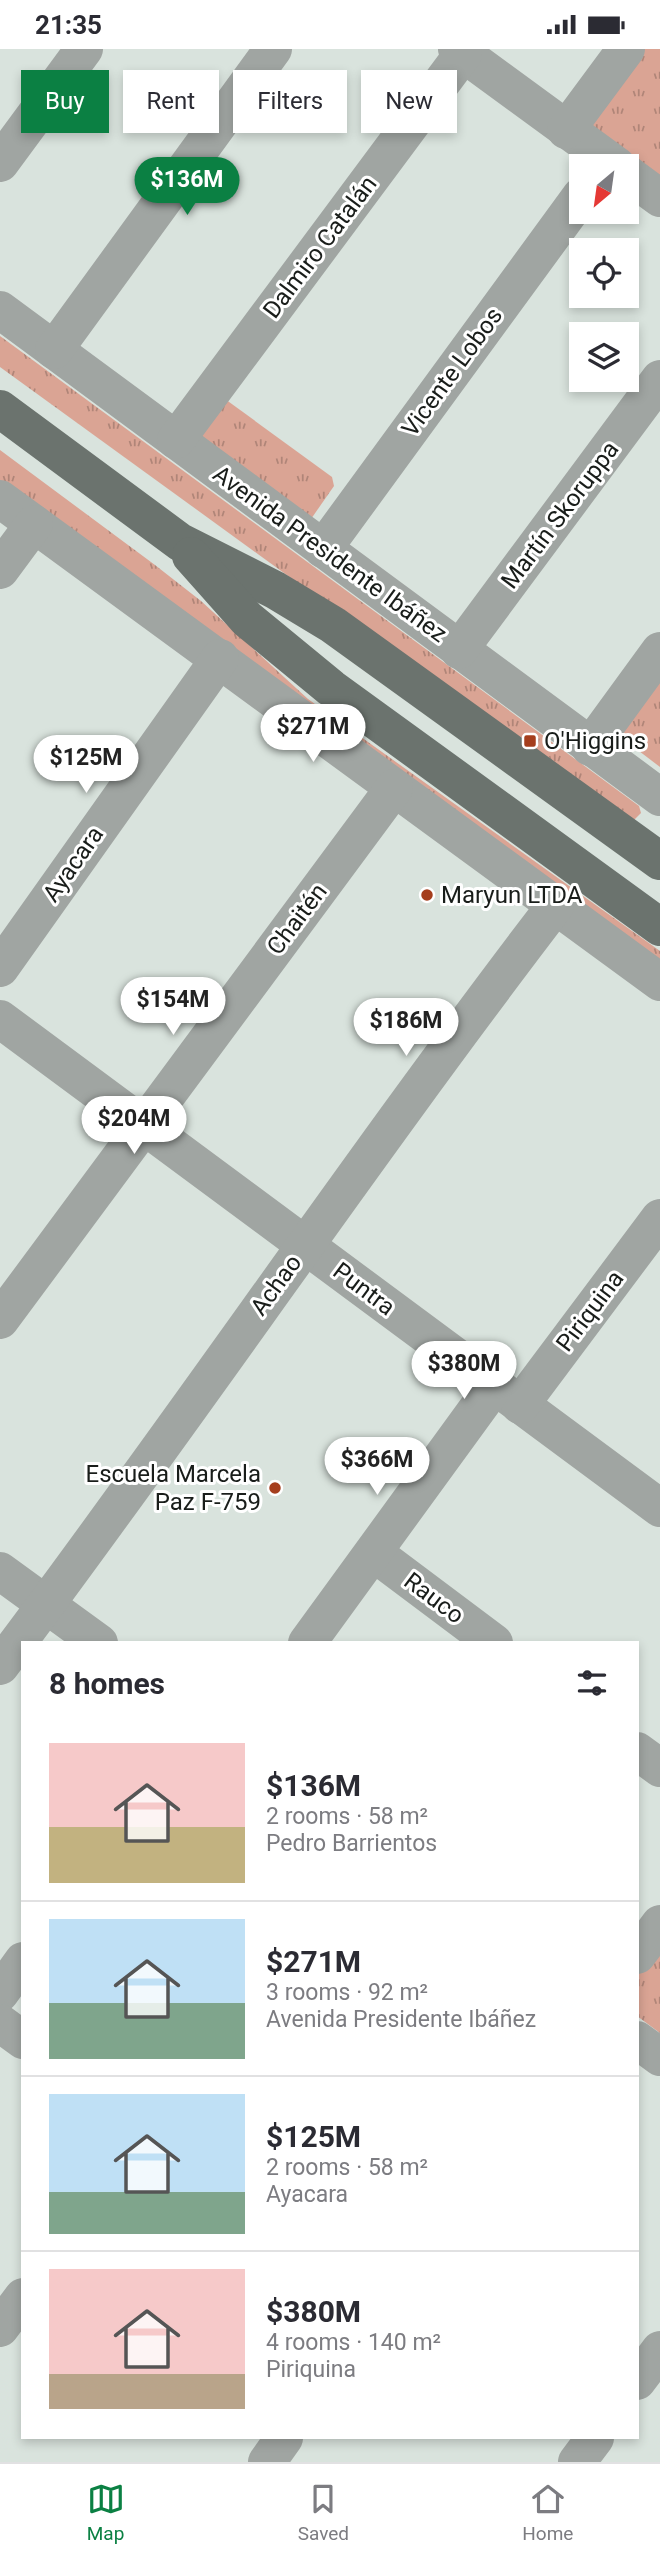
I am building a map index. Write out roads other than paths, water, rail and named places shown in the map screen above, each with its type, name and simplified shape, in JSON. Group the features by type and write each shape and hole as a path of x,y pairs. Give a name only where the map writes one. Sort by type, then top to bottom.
{"main road":[{"path":"0,409 180,542 275,590 333,625 660,863 630,905"},
{"path":"180,542 247,619 331,688 660,927"}],"street":[{"path":"0,163 85,49"},
{"path":"54,350 273,49"},
{"path":"566,130 626,49"},
{"path":"460,51 597,154"},
{"name":"Dalmiro Catalán","path":"176,440 460,51"},
{"path":"639,184 660,198"},
{"name":"Vicente Lobos","path":"323,549 569,212"},
{"name":"Avenida Presidente Ibáñez","path":"0,310 660,797"},
{"name":"Martín Skoruppa","path":"459,650 660,379"},
{"path":"0,499 660,982"},
{"path":"0,570 34,524"},
{"path":"590,747 660,651"},
{"name":"Ayacara","path":"0,968 220,658"},
{"name":"Chaitén","path":"0,1320 394,788"},
{"name":"Achao","path":"0,1665 304,1245 555,906"},
{"name":"Puntra","path":"0,1019 660,1509"},
{"name":"Piriquina","path":"308,1641 374,1553 660,1218"},
{"name":"Rauco","path":"374,1553 491,1641"},
{"path":"0,1571 96,1641"},
{"path":"639,1752 660,1768"},
{"path":"639,1952 660,1924"},
{"path":"0,1993 21,1964"},
{"path":"0,2023 21,2039"},
{"path":"639,2041 660,2057"},
{"path":"0,2328 21,2300"},
{"path":"639,2378 660,2350"},
{"path":"267,2462 283,2439"},
{"path":"577,2462 594,2439"}],"place":[{"name":"O'Higgins","path":"530,741"},
{"name":"Maryun LTDA","path":"427,895"},
{"name":"Escuela Marcela Paz F-759","path":"275,1488"}]}
